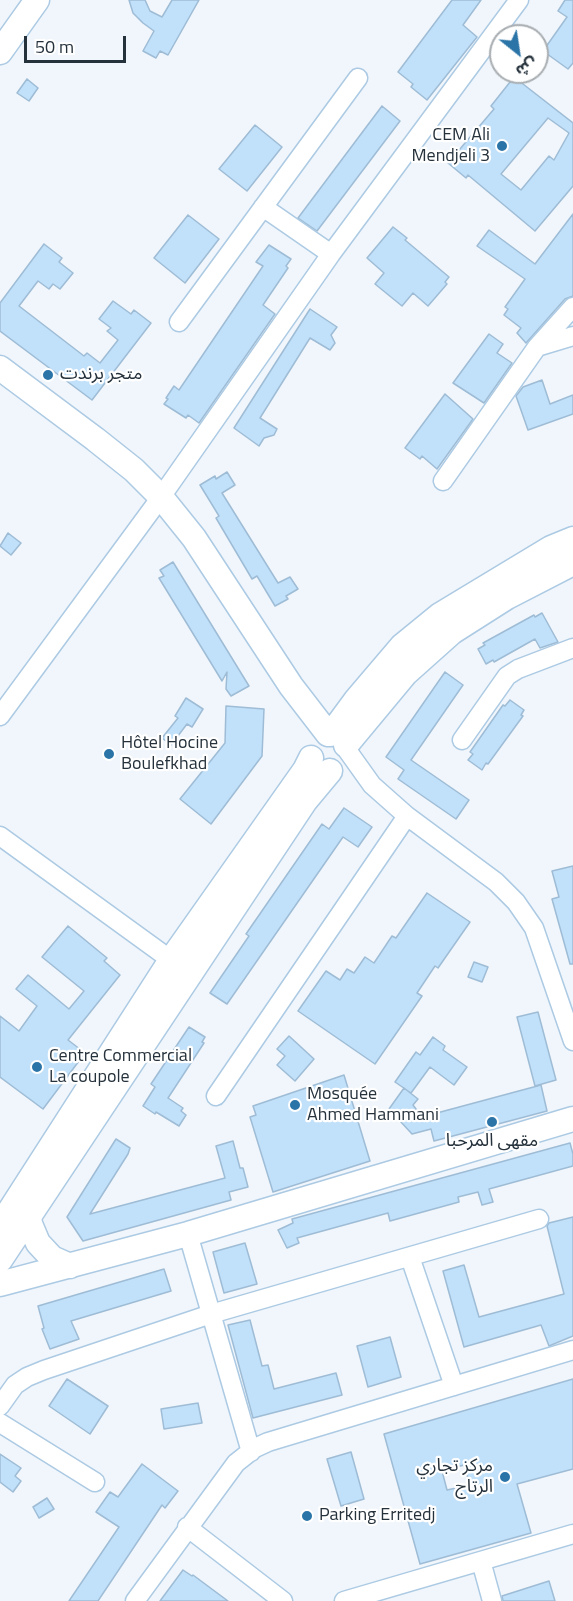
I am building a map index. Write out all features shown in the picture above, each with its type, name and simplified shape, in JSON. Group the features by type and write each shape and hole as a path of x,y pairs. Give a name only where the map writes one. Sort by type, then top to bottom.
{"main road":[{"path":"0,52 37,0"},
{"path":"0,368 134,470 161,497 194,538 294,691 329,751"},
{"path":"0,1260 305,801 356,700 402,646 440,615 551,548 573,539"},
{"path":"0,1226 171,960 305,770 329,751 405,674 452,632 507,597 573,563"},
{"path":"294,691 327,703 356,700"},
{"path":"0,1284 188,1234 573,1119"},
{"path":"30,1214 30,1224 38,1243 52,1258 70,1266"}],"street":[{"path":"0,716 161,497 330,254 519,0"},
{"path":"179,322 358,78"},
{"path":"263,207 330,254"},
{"path":"443,481 537,347 573,307"},
{"path":"537,347 573,336"},
{"path":"462,740 507,676 518,669 573,648"},
{"path":"329,751 406,816 496,882 516,902 534,928 573,1041"},
{"path":"216,1096 406,816"},
{"path":"0,836 171,960"},
{"path":"0,1406 15,1385 27,1377 211,1314 539,1219"},
{"path":"188,1234 251,1452"},
{"path":"410,1257 454,1386"},
{"path":"135,1601 236,1463 268,1442 573,1350"},
{"path":"0,1423 95,1482"},
{"path":"187,1527 283,1601"},
{"path":"344,1601 573,1534"},
{"path":"481,1561 492,1601"}],"building":[{"path":"129,0 145,0 150,11 162,17 172,0 199,0 168,55 160,51 156,58 143,51 154,31 133,13"},
{"path":"452,0 481,0 463,25 477,37 427,100 398,72"},
{"path":"565,0 573,0 573,63 568,69 549,55 549,42 567,17 558,11"},
{"path":"27,79 38,88 29,101 17,93"},
{"path":"508,84 523,84 573,123 573,186 535,231 468,175 466,178 448,163 494,109 491,106","holes":["548,118 569,133 554,160 549,156 521,190 501,174"]},
{"path":"382,106 400,121 317,231 298,218"},
{"path":"255,125 282,147 247,191 219,169"},
{"path":"573,214 573,296 565,299 526,343 517,333 521,328 504,315 508,309 505,307 525,279 477,246 489,230 535,264"},
{"path":"188,215 219,239 185,283 154,258"},
{"path":"393,227 449,277 445,282 447,284 428,306 413,293 402,306 375,284 384,273 367,258"},
{"path":"44,244 62,258 59,262 73,273 60,289 53,284 49,289 38,281 19,306 84,356 87,353 100,363 118,340 107,331 111,328 99,319 113,301 131,314 134,310 151,323 92,400 0,331 0,303"},
{"path":"269,245 291,259 286,266 288,268 263,305 275,314 199,423 188,415 186,418 164,404 168,399 166,398 174,386 179,390 263,266 256,262"},
{"path":"310,309 337,327 331,335 335,343 330,350 310,338 260,418 277,429 274,435 264,438 259,446 234,428"},
{"path":"489,334 503,344 497,353 512,363 484,403 453,383"},
{"path":"542,380 550,404 573,395 573,414 528,430 516,396 523,387"},
{"path":"445,394 473,419 437,469 422,456 420,459 405,448"},
{"path":"227,472 235,485 222,493 278,583 290,577 298,589 286,596 288,599 275,606 257,576 252,579 216,518 219,516 200,485"},
{"path":"8,533 21,543 11,555 0,546"},
{"path":"173,562 249,686 231,696 226,689 227,672 222,681 159,578 164,576 160,570"},
{"path":"542,613 558,642 540,648 535,639 494,662 493,660 486,664 478,649 485,645 483,643 534,615 535,617"},
{"path":"445,672 463,685 411,760 469,800 456,819 398,779 404,770 386,757"},
{"path":"186,698 203,709 192,727 187,724 171,745 162,738 178,718 175,716"},
{"path":"510,700 524,710 521,715 523,716 482,770 468,760 473,754 470,752 503,705 505,706"},
{"path":"226,706 264,709 262,756 211,824 180,799 225,743"},
{"path":"344,808 372,827 358,847 343,837 227,1004 210,993 249,936 246,934 322,824 329,829"},
{"path":"573,866 573,964 570,964 552,899 559,897 552,871"},
{"path":"427,893 470,922 438,968 435,966 417,993 422,996 375,1064 298,1011 326,971 340,980 347,969 354,973 365,957 374,963 392,936 396,938"},
{"path":"68,926 107,958 104,961 120,975 68,1040 85,1053 43,1109 0,1077 0,1016 19,1031 37,1006 16,989 28,975 69,1009 84,991 42,957"},
{"path":"474,962 488,967 482,982 468,977"},
{"path":"538,1012 556,1080 535,1086 517,1017"},
{"path":"189,1027 205,1037 202,1042 204,1043 168,1098 183,1108 181,1111 186,1115 179,1126 143,1106 155,1087 151,1084"},
{"path":"289,1036 314,1059 295,1081 277,1065 285,1056 277,1049"},
{"path":"433,1037 445,1046 443,1050 467,1067 454,1085 430,1067 411,1093 395,1082 416,1052 420,1055"},
{"path":"344,1075 370,1161 273,1192 250,1117 256,1115 253,1106"},
{"path":"541,1085 547,1111 434,1141 431,1129 412,1134 389,1109 404,1088 418,1099 413,1105 422,1117"},
{"path":"116,1139 130,1148 128,1154 90,1214 225,1178 216,1146 233,1141 248,1187 229,1192 231,1200 83,1241 67,1217"},
{"path":"570,1143 573,1166 489,1189 493,1202 482,1205 478,1192 458,1197 459,1202 390,1221 388,1213 297,1238 299,1243 287,1248 278,1230 293,1223 292,1219"},
{"path":"573,1217 573,1336 549,1346 541,1325 464,1347 443,1271 464,1265 479,1317 564,1294 547,1226 549,1223"},
{"path":"245,1243 257,1284 224,1293 213,1252"},
{"path":"164,1269 171,1291 71,1321 79,1339 50,1349 42,1329 44,1328 38,1306"},
{"path":"250,1320 262,1366 268,1365 274,1389 336,1373 342,1395 253,1418 228,1325"},
{"path":"390,1337 401,1377 368,1387 357,1346"},
{"path":"67,1379 108,1406 90,1434 49,1406"},
{"name":"مركز تجاري الرتاج","path":"573,1379 573,1469 517,1484 531,1533 420,1564 384,1434","holes":["464,1465 470,1485 447,1490 442,1471"]},
{"path":"198,1403 202,1423 164,1429 161,1409"},
{"path":"351,1452 364,1499 341,1506 327,1459"},
{"path":"0,1454 21,1468 15,1476 21,1481 13,1492 0,1482"},
{"path":"142,1464 178,1491 165,1508 162,1505 98,1601 69,1601 119,1527 96,1512 110,1492 118,1497"},
{"path":"47,1498 54,1509 39,1518 33,1507"},
{"path":"183,1570 193,1575 228,1601 160,1601"},
{"path":"549,1581 555,1601 503,1601 502,1596"}],"place":[{"name":"CEM Ali Mendjeli 3","path":"502,146"},
{"name":"متجر برندت","path":"48,375"},
{"name":"Hôtel Hocine Boulefkhad","path":"109,754"},
{"name":"Centre Commercial La coupole","path":"37,1067"},
{"name":"Mosquée Ahmed Hammani","path":"295,1105"},
{"name":"مقهى المرحبا","path":"492,1122"},
{"name":"مركز تجاري الرتاج","path":"505,1477"},
{"name":"Parking Erritedj","path":"307,1516"}]}
